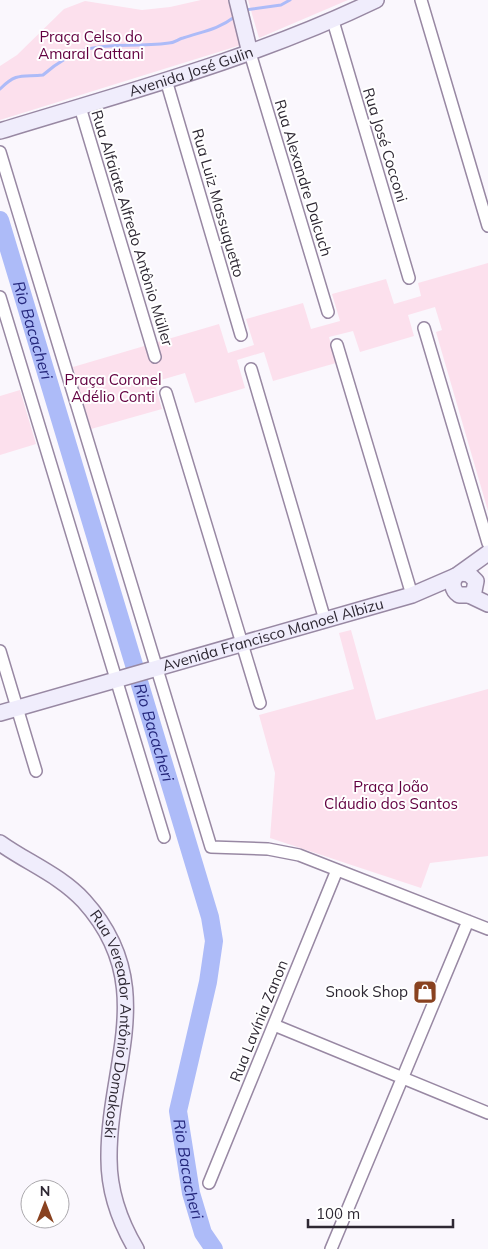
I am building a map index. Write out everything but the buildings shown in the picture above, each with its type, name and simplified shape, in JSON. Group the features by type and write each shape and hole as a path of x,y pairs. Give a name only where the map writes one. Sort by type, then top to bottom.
{"street":[{"path":"237,0 250,53"},
{"name":"Avenida José Gulin","path":"0,131 250,53 333,21 376,0"},
{"path":"421,0 488,226"},
{"name":"Rua José Cocconi","path":"333,21 409,278"},
{"name":"Rua Alexandre Dalcuch","path":"250,53 328,312"},
{"name":"Rua Luiz Massuquetto","path":"166,80 241,335"},
{"name":"Rua Alfaiate Alfredo Antônio Müller","path":"80,106 156,357"},
{"path":"0,152 154,669 211,847 284,852 337,870 488,929"},
{"path":"0,297 120,679 164,837"},
{"path":"424,328 488,543"},
{"path":"337,345 412,595"},
{"path":"251,369 325,620"},
{"path":"166,394 260,704"},
{"path":"488,554 465,583 488,593"},
{"name":"Avenida Francisco Manoel Albizu","path":"0,713 412,595 465,583 488,604"},
{"path":"0,651 36,770"},
{"name":"Avenida Francisco Manoel Albizu","path":"0,709 17,708"},
{"name":"Rua Vereador Antônio Domakoski","path":"0,843 52,874 74,892 103,928 116,956 124,986 127,1018 110,1128 108,1161 114,1200 136,1249"},
{"name":"Rua Lavínia Zanon","path":"208,1183 337,870"},
{"path":"331,1249 468,921"},
{"path":"274,1024 488,1113"}],"green space":[{"name":"Praça Celso do Amaral Cattani","path":"201,0 228,0 241,45 0,120 0,66 17,55 64,9 85,1 142,10 170,7"},
{"path":"248,0 348,0 259,38"},
{"name":"Praça Coronel Adélio Conti","path":"488,263 488,511 436,332 442,330 435,307 408,315 414,336 360,352 353,331 329,337 336,363 273,381 264,352 237,360 245,388 195,403 185,373 154,382 162,409 91,429 73,367 219,324 228,353 254,345 246,319 303,303 311,329 340,321 332,294 386,279 394,304 421,296 418,283"},
{"name":"Praça Coronel Adélio Conti","path":"20,390 36,444 0,455 0,396"},
{"name":"Praça João Cláudio dos Santos","path":"351,630 376,720 488,689 488,856 430,863 421,888 270,838 275,773 259,715 354,689 339,633"}],"waterway":[{"path":"245,10 281,5 290,0"},
{"path":"0,89 16,78 43,75 60,62 89,49 103,46 171,43 204,32 236,16"},
{"name":"Rio Bacacheri","path":"0,220 210,917 214,941 208,982 178,1111 191,1193 203,1233 214,1249"}],"place":[{"name":"Snook Shop","path":"425,992"}]}
